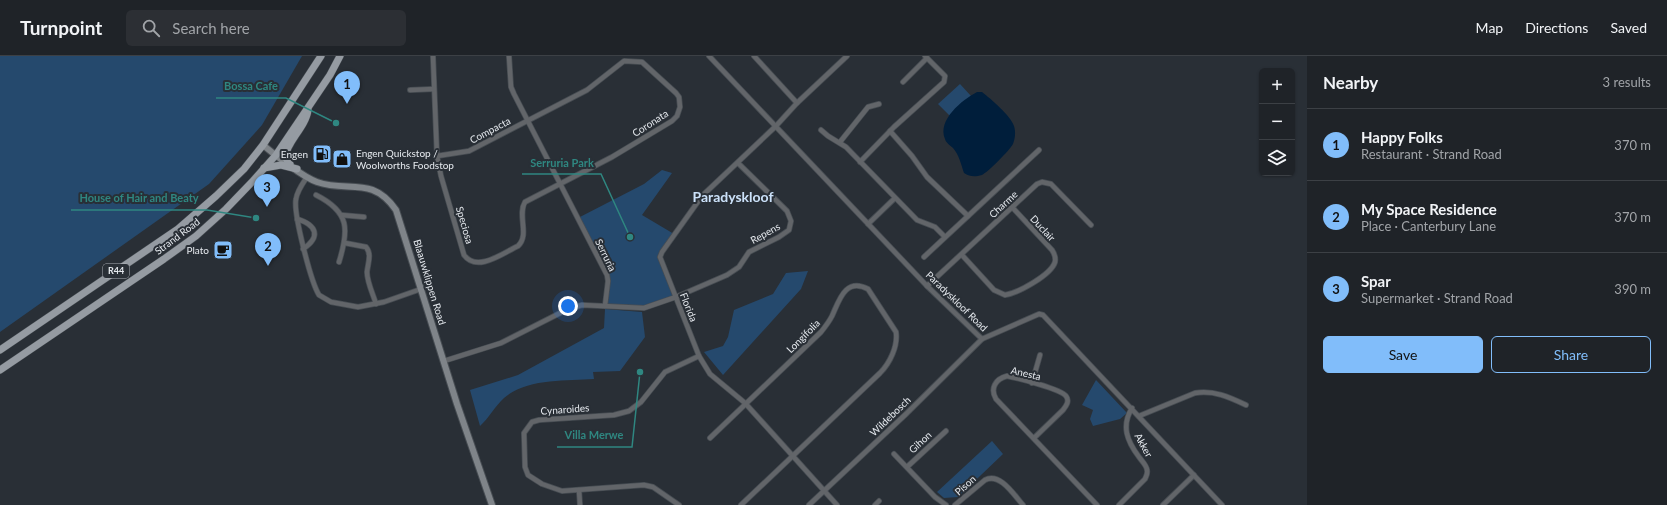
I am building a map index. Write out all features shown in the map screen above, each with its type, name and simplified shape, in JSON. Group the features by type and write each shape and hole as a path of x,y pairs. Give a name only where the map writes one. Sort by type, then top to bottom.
{"main road":[{"name":"Strand Road","path":"0,350 178,229 216,196 244,169 263,146 320,56"},
{"name":"Strand Road","path":"0,370 196,236 231,203 276,155 308,108 340,56"},
{"path":"290,164 286,158 287,150 305,122 308,108"},
{"path":"264,168 281,165 297,169"}],"street":[{"name":"Speciosa","path":"433,56 437,156 441,176 464,255 467,259 471,261 485,262 522,243 523,210 525,202 560,184"},
{"name":"Serruria","path":"509,56 511,87 527,121 607,275 608,281 605,306"},
{"name":"Paradyskloof Road","path":"709,56 927,286 982,339 1035,314 1043,315 1222,505"},
{"path":"754,56 797,103"},
{"name":"Florida","path":"837,505 745,404 710,374 699,356 676,297 661,264 660,258 662,252 702,196 738,163 797,103 847,56"},
{"path":"860,162 890,131 944,82 945,76 926,57 903,82"},
{"name":"Coronata","path":"527,121 587,90 624,61 642,62 679,97 679,112 672,121 636,144 560,184"},
{"path":"410,90 434,89"},
{"path":"840,142 868,107 879,104"},
{"name":"Compacta","path":"437,156 469,151 527,121"},
{"path":"822,130 828,136 846,147 917,220 936,227 946,237"},
{"path":"890,131 912,156 927,177 968,216"},
{"name":"Blaauwklippen Road","path":"263,146 316,181 332,186 366,187 380,193 387,199 399,215 444,361 492,505"},
{"path":"924,257 1038,150"},
{"name":"Repens","path":"605,306 640,309 676,297 735,271 750,252 789,230 791,221 787,211 738,163"},
{"path":"307,176 295,199 303,249 317,292 322,298 331,302 358,307 376,304 421,289"},
{"name":"Charme","path":"927,286 1037,184 1042,182 1051,184 1090,226"},
{"path":"316,195 331,204 341,215 345,229 345,243 339,262"},
{"path":"868,224 895,198"},
{"name":"Duclair","path":"962,255 994,290 1005,295 1034,283 1053,266 1055,258 1052,250 1012,207"},
{"path":"341,215 364,217"},
{"path":"298,219 307,223 314,230 314,239 303,249"},
{"path":"345,243 368,248 368,276 376,304"},
{"name":"Longifolia","path":"710,438 824,329 832,317 844,290 856,287 868,289 893,325 896,332 897,339 889,362 880,373 793,456"},
{"path":"444,361 501,343 568,309 582,305 605,306"},
{"name":"Wildebosch","path":"809,505 906,414 982,339"},
{"path":"1032,383 1040,355"},
{"name":"Cynaroides","path":"678,505 650,486 558,490 535,480 528,475 525,467 523,438 526,429 532,422 539,420 614,415 629,411 641,402 666,372 699,356"},
{"name":"Anesta","path":"1034,438 1067,406 1068,400 1064,394 1007,376 997,382 993,388 996,399 1097,505"},
{"path":"1139,416 1194,393 1204,391 1221,394 1246,405"},
{"name":"Akker","path":"1119,505 1147,475 1146,467 1131,444 1127,433 1126,418 1132,408"},
{"name":"Gihon","path":"907,467 946,431"},
{"path":"894,454 935,497 946,505"},
{"path":"741,505 793,456"},
{"path":"1163,505 1194,475"},
{"name":"Pison","path":"955,505 990,477 998,479 1023,505"},
{"path":"579,490 580,505"}],"shaded area":[{"path":"0,56 302,56 262,125 209,184 0,332"},
{"path":"960,84 971,96 950,116 938,104"},
{"path":"977,92 982,92 1005,113 1014,126 1015,135 1011,147 993,166 982,175 973,176 964,173 957,154 946,142 943,132 952,111"},
{"path":"662,170 672,173 642,215 674,234 660,257 676,297 644,308 605,306 608,281 578,218 644,184"},
{"path":"808,271 801,289 723,375 704,352 723,346 728,337 734,310 773,294 786,273"},
{"path":"605,309 642,312 645,337 620,371 593,372 594,379 547,382 524,387 504,398 480,426 470,390 518,375 604,328"},
{"path":"1096,380 1127,413 1120,419 1093,426 1090,419 1093,410 1082,405"},
{"path":"992,441 1003,454 958,497 944,498 937,492"}],"place":[{"name":"Happy Folks","path":"347,104"},
{"name":"Bossa Cafe","path":"336,123"},
{"name":"Engen","path":"322,154"},
{"name":"Engen Quickstop / Woolworths Foodstop","path":"342,159"},
{"name":"Spar","path":"267,207"},
{"name":"House of Hair and Beaty","path":"256,218"},
{"name":"Serruria Park","path":"630,237"},
{"name":"Plato","path":"223,250"},
{"name":"My Space Residence","path":"268,266"},
{"name":"Villa Merwe","path":"640,372"}],"district":[{"name":"Paradyskloof","path":"733,197"}]}
